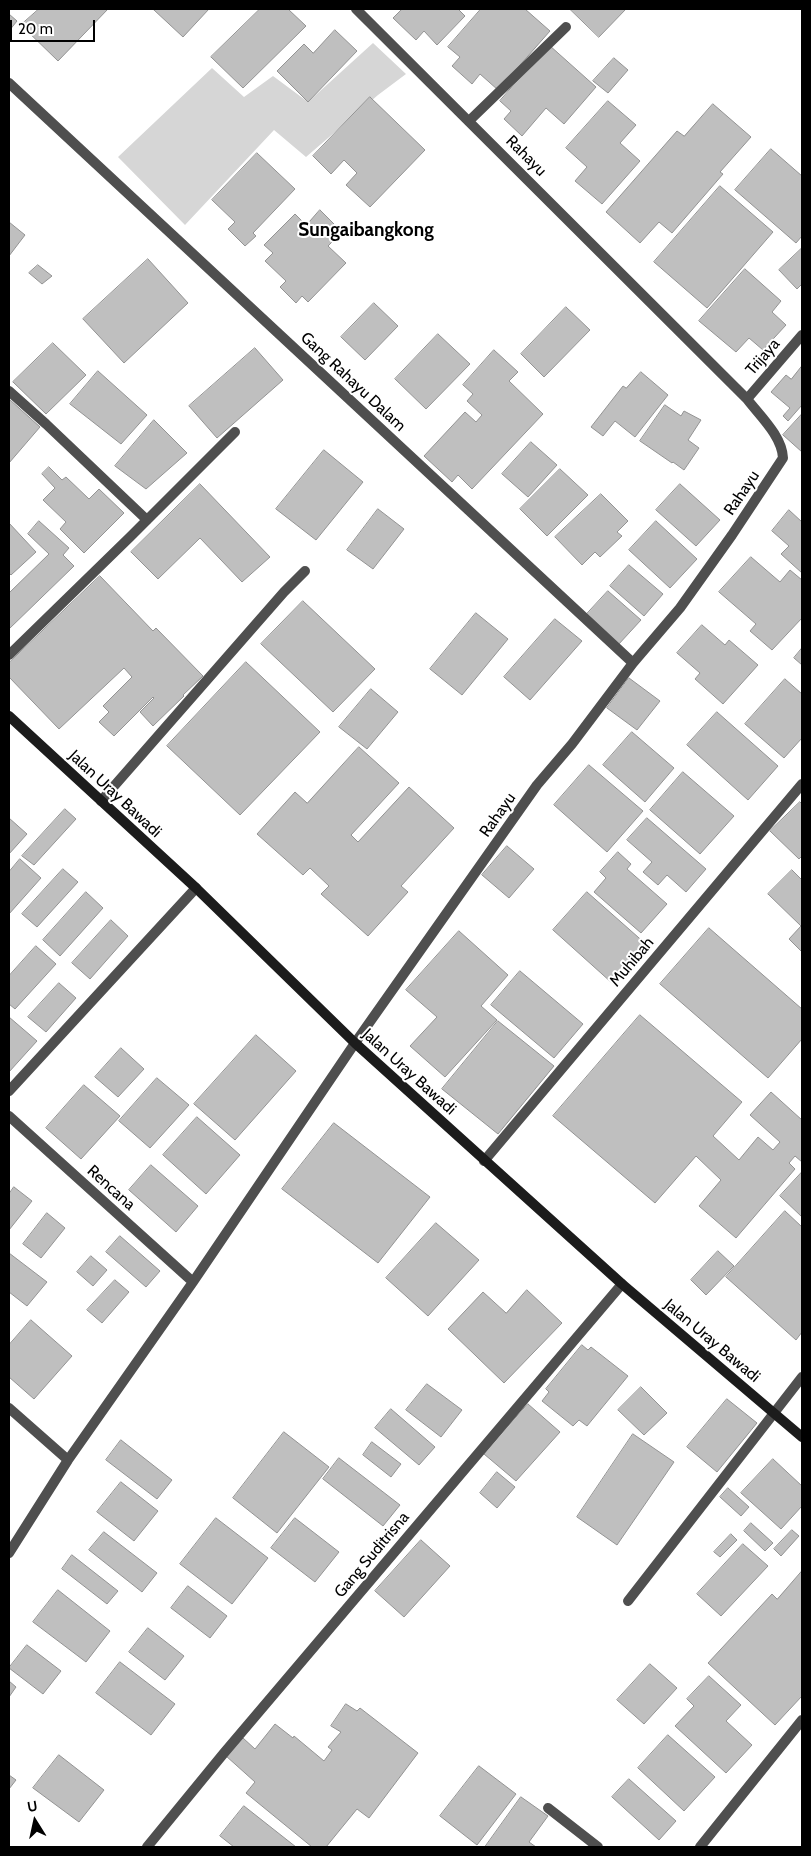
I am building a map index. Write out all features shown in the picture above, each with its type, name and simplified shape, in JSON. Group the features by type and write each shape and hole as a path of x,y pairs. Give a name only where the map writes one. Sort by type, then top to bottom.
{"street":[{"name":"Rahayu","path":"9,1553 68,1460 193,1282 355,1043 537,785 572,744 633,663 680,608 782,461 780,443 747,399 356,9"},
{"path":"469,121 566,26"},
{"name":"Gang Rahayu Dalam","path":"9,83 633,663"},
{"name":"Trijaya","path":"747,399 802,336"},
{"path":"9,391 147,520"},
{"path":"9,655 235,432"},
{"path":"101,801 284,592 305,571"},
{"name":"Jalan Uray Bawadi","path":"9,716 196,888 355,1043 622,1284 802,1437"},
{"name":"Muhibah","path":"484,1160 802,784"},
{"path":"9,1091 196,888"},
{"name":"Rencana","path":"9,1116 193,1282"},
{"name":"Gang Suditrisna","path":"147,1847 230,1745 622,1284"},
{"path":"628,1601 802,1377"},
{"path":"9,1408 68,1460"},
{"path":"700,1847 802,1720"},
{"path":"548,1808 598,1847"}],"shaded area":[{"path":"373,43 406,74 378,95 306,157 274,130 185,225 118,157 212,68 244,97 273,76 308,102"}],"building":[{"path":"39,9 108,9 58,61 21,25"},
{"path":"155,9 209,9 183,37"},
{"path":"260,9 288,9 306,26 243,88 211,57"},
{"path":"400,9 458,9 465,16 437,45 424,31 416,40 393,18"},
{"path":"481,9 525,9 550,31 498,90 480,74 472,84 452,66 460,57 448,47"},
{"path":"570,9 626,9 599,37"},
{"path":"9,14 17,21 9,31"},
{"path":"335,30 357,51 308,102 277,71 304,44 313,53"},
{"path":"549,45 596,87 564,124 546,108 522,136 504,119 511,111 500,101"},
{"path":"614,58 628,70 608,93 593,81"},
{"path":"370,97 425,150 370,207 346,185 357,173 344,160 331,174 313,156"},
{"path":"608,101 636,125 620,143 640,161 602,204 575,181 587,167 566,148"},
{"path":"713,104 751,137 720,172 723,174 672,233 659,222 640,243 606,212 677,131 684,136"},
{"path":"771,149 802,176 802,236 796,243 735,190"},
{"path":"257,153 295,189 253,233 256,236 245,246 228,229 235,222 212,200"},
{"path":"720,186 773,232 707,308 654,262"},
{"path":"320,210 342,232 328,246 346,263 308,302 302,296 296,303 280,287 286,281 265,261 273,253 264,245 295,214 306,225"},
{"path":"9,222 25,235 9,256"},
{"path":"802,248 802,284 797,289 779,270"},
{"path":"148,259 188,303 124,363 83,319"},
{"path":"38,265 52,276 42,284 29,273"},
{"path":"745,269 781,301 772,312 786,325 763,350 749,338 736,352 699,321"},
{"path":"374,303 398,326 365,360 341,337"},
{"path":"566,307 590,330 544,377 521,354"},
{"path":"438,334 470,364 426,409 395,379"},
{"path":"53,343 86,375 46,414 13,382"},
{"path":"255,348 283,380 217,438 189,406"},
{"path":"494,350 518,372 509,381 543,414 472,489 458,475 452,482 424,456 465,412 476,422 482,415 467,401 473,394 463,385"},
{"path":"802,366 802,405 788,421 783,416 790,408 771,392 786,375 791,379"},
{"path":"98,371 147,415 121,444 70,404"},
{"path":"641,372 668,395 635,437 615,421 603,436 591,427 623,386 626,388"},
{"path":"9,399 40,427 9,463"},
{"path":"665,405 681,416 684,411 701,420 688,440 699,448 684,470 640,441"},
{"path":"802,414 802,452 783,435"},
{"path":"154,420 187,453 146,489 115,466"},
{"path":"531,442 557,465 528,497 502,474"},
{"path":"324,450 363,482 316,540 276,509"},
{"path":"49,467 62,480 66,477 89,499 99,489 124,513 84,553 60,529 66,522 43,500 55,488 42,474"},
{"path":"560,469 588,495 547,536 520,509"},
{"path":"200,484 270,557 242,582 200,538 158,579 131,552"},
{"path":"680,484 720,520 696,546 656,510"},
{"path":"601,494 628,521 617,532 622,536 600,557 595,552 582,565 555,537"},
{"path":"378,509 404,529 373,569 347,550"},
{"path":"789,510 802,522 802,573 781,554 789,546 772,531"},
{"path":"39,521 69,548 63,555 74,566 9,629 9,593 49,554 28,534"},
{"path":"656,521 697,559 670,588 629,550"},
{"path":"9,523 36,552 11,575 9,573"},
{"path":"751,557 780,582 790,570 802,580 802,618 772,650 750,631 756,624 719,592"},
{"path":"629,565 663,594 644,616 610,586"},
{"path":"100,576 153,631 156,628 203,676 153,726 140,712 153,697 114,736 99,722 109,712 103,706 132,677 124,668 59,729 9,677 9,663"},
{"path":"608,591 641,620 618,645 585,616"},
{"path":"303,601 375,669 333,712 261,644"},
{"path":"476,613 508,639 462,695 430,669"},
{"path":"555,619 582,641 530,700 504,677"},
{"path":"702,625 725,645 729,640 758,665 723,704 695,679 700,673 677,653"},
{"path":"802,648 802,665 794,658"},
{"path":"246,662 320,732 240,815 167,746"},
{"path":"629,678 660,701 637,730 607,708"},
{"path":"785,679 802,694 802,738 784,758 745,724"},
{"path":"371,689 398,712 367,749 339,727"},
{"path":"717,712 778,766 748,800 687,745"},
{"path":"632,732 674,768 645,802 603,765"},
{"path":"359,747 399,783 351,835 358,842 409,787 454,828 401,886 408,892 368,936 321,894 329,886 310,868 303,875 257,834 295,792 307,803"},
{"path":"589,765 643,811 607,852 554,805"},
{"path":"683,772 734,816 700,854 650,810"},
{"path":"800,802 802,804 802,856 799,859 770,831"},
{"path":"65,809 76,819 34,865 22,856"},
{"path":"9,818 27,834 9,854"},
{"path":"647,818 706,869 686,892 667,875 658,885 643,872 652,862 627,840"},
{"path":"507,846 534,869 509,898 482,875"},
{"path":"618,852 631,864 627,869 667,904 641,933 594,892 606,878 600,872"},
{"path":"20,859 41,878 9,914 9,872"},
{"path":"63,869 78,882 37,927 22,914"},
{"path":"792,870 802,880 802,952 789,939 801,926 768,894"},
{"path":"86,892 103,908 60,956 43,940"},
{"path":"587,892 647,945 612,983 553,930"},
{"path":"111,920 128,936 90,979 72,963"},
{"path":"709,928 802,1009 802,1039 768,1078 660,984"},
{"path":"459,931 508,975 481,1006 497,1020 445,1077 410,1046 437,1017 406,990"},
{"path":"36,946 56,964 15,1009 9,1004 9,976"},
{"path":"520,971 583,1024 554,1058 491,1005"},
{"path":"59,983 76,998 46,1032 28,1017"},
{"path":"640,1015 742,1102 713,1136 739,1160 758,1137 773,1150 780,1142 750,1115 771,1092 802,1120 802,1162 795,1156 789,1163 795,1169 736,1238 699,1206 721,1180 696,1156 655,1203 553,1116"},
{"path":"9,1017 37,1041 9,1072"},
{"path":"498,1021 554,1066 498,1134 442,1089"},
{"path":"256,1035 296,1071 235,1140 194,1104"},
{"path":"121,1048 144,1069 118,1097 95,1077"},
{"path":"157,1078 189,1105 150,1148 119,1121"},
{"path":"84,1085 120,1116 81,1159 46,1128"},
{"path":"197,1117 240,1155 206,1194 163,1155"},
{"path":"334,1123 430,1197 378,1263 282,1189"},
{"path":"151,1165 198,1206 176,1232 129,1190"},
{"path":"802,1172 802,1217 780,1196"},
{"path":"14,1187 32,1201 9,1230 9,1194"},
{"path":"785,1211 802,1227 802,1332 796,1340 726,1277"},
{"path":"47,1213 65,1228 41,1258 23,1244"},
{"path":"436,1223 479,1260 428,1316 386,1278"},
{"path":"120,1236 160,1271 146,1287 106,1252"},
{"path":"718,1251 734,1266 706,1295 691,1280"},
{"path":"9,1253 47,1282 27,1306 9,1292"},
{"path":"91,1256 107,1270 93,1286 77,1272"},
{"path":"115,1280 129,1292 102,1323 87,1310"},
{"path":"527,1290 562,1323 504,1383 448,1329 483,1292 506,1313"},
{"path":"31,1320 72,1356 34,1399 9,1377 9,1345"},
{"path":"582,1345 588,1350 591,1347 628,1376 587,1426 579,1420 573,1426 542,1401 549,1392 546,1389"},
{"path":"427,1384 462,1410 441,1437 406,1410"},
{"path":"641,1387 667,1413 644,1435 618,1410"},
{"path":"727,1399 757,1423 717,1472 687,1447"},
{"path":"528,1404 560,1432 516,1481 484,1454"},
{"path":"391,1409 435,1447 419,1465 375,1428"},
{"path":"284,1432 329,1467 277,1533 233,1498"},
{"path":"633,1434 674,1462 617,1545 577,1517"},
{"path":"121,1440 172,1480 157,1499 106,1460"},
{"path":"372,1442 401,1464 391,1477 363,1455"},
{"path":"339,1458 400,1505 383,1526 323,1479"},
{"path":"773,1459 802,1486 802,1506 781,1529 741,1493"},
{"path":"497,1472 515,1487 497,1508 480,1493"},
{"path":"121,1482 158,1511 134,1541 97,1512"},
{"path":"728,1488 749,1507 741,1516 720,1497"},
{"path":"216,1518 268,1558 232,1604 180,1564"},
{"path":"295,1518 339,1552 315,1582 271,1548"},
{"path":"751,1523 773,1543 765,1551 744,1531"},
{"path":"792,1530 799,1536 781,1556 774,1549"},
{"path":"104,1532 157,1573 142,1592 89,1550"},
{"path":"731,1534 737,1540 720,1557 714,1552"},
{"path":"421,1540 450,1566 404,1617 375,1591"},
{"path":"743,1544 768,1566 721,1616 697,1594"},
{"path":"72,1555 118,1591 107,1604 62,1569"},
{"path":"802,1571 802,1696 775,1725 708,1663 772,1594 777,1599"},
{"path":"188,1586 227,1616 210,1638 171,1608"},
{"path":"58,1590 110,1631 86,1662 33,1622"},
{"path":"148,1628 184,1656 165,1680 129,1652"},
{"path":"27,1645 61,1671 43,1694 9,1668"},
{"path":"120,1662 175,1704 151,1735 96,1693"},
{"path":"650,1664 677,1688 644,1724 617,1700"},
{"path":"709,1676 741,1705 726,1721 752,1745 726,1773 675,1726 694,1706 687,1699"},
{"path":"9,1681 16,1687 9,1697"},
{"path":"346,1704 357,1711 360,1708 418,1753 369,1818 357,1809 326,1847 312,1847 246,1793 255,1782 226,1756 243,1738 255,1749 275,1724 293,1738 294,1736 324,1761 332,1750 328,1747 341,1732 331,1726"},
{"path":"668,1735 715,1777 684,1811 638,1768"},
{"path":"59,1755 104,1790 79,1822 33,1788"},
{"path":"479,1766 516,1794 477,1845 440,1816"},
{"path":"9,1775 16,1780 9,1789"},
{"path":"629,1779 676,1821 659,1840 612,1797"},
{"path":"521,1797 548,1816 529,1842 536,1847 485,1847"},
{"path":"244,1806 296,1847 234,1847 220,1836"}],"district":[{"name":"Sungaibangkong","path":"366,230"}]}
